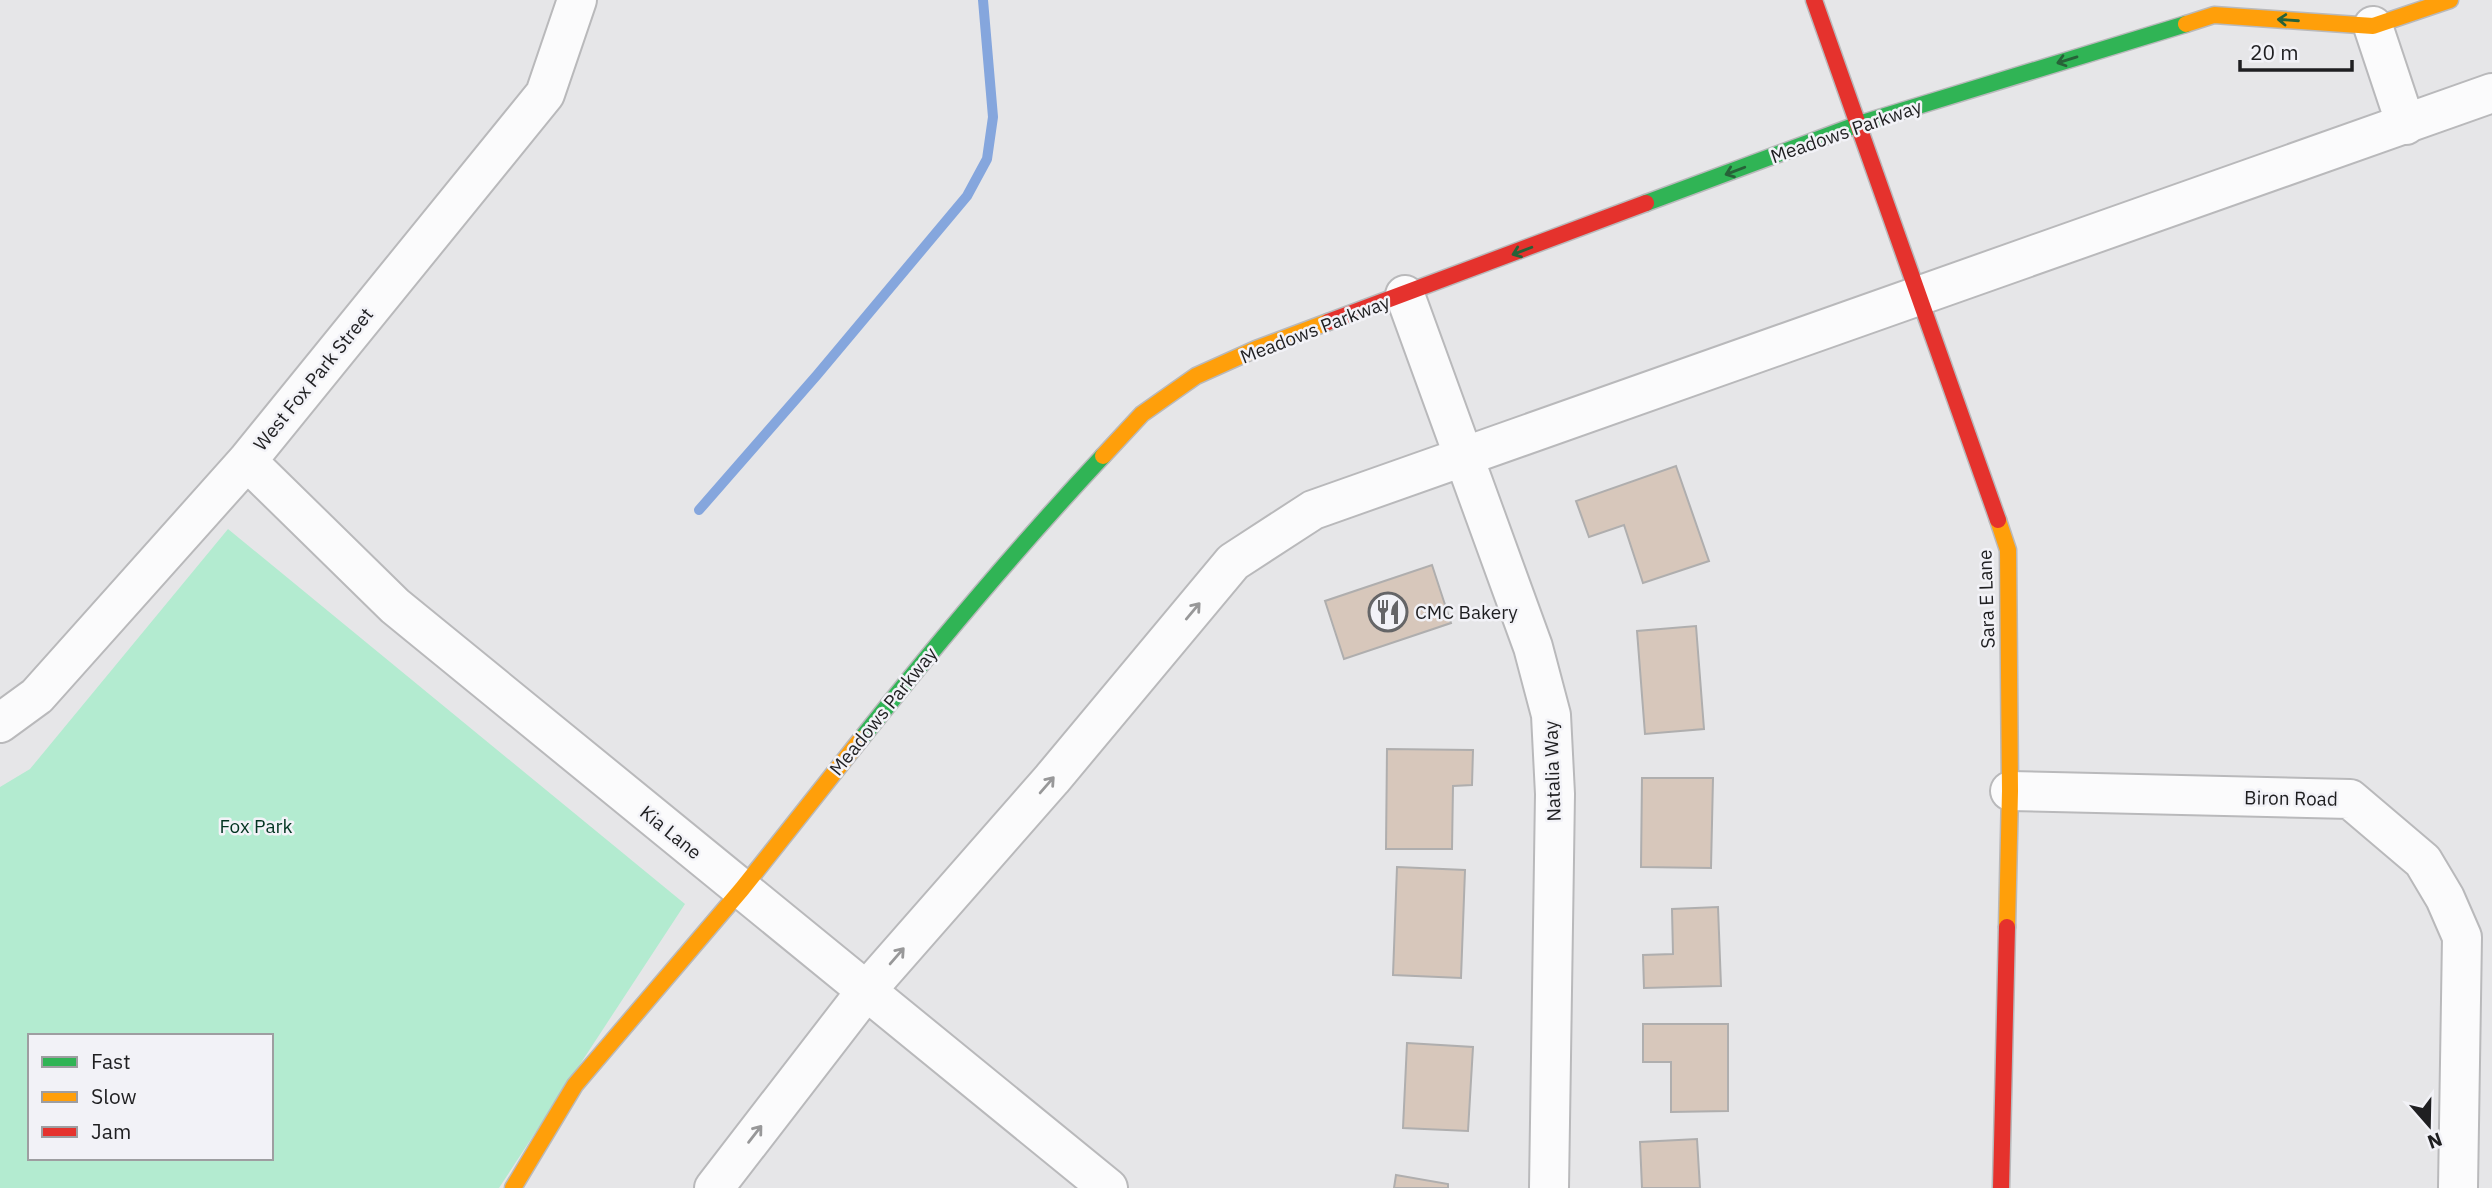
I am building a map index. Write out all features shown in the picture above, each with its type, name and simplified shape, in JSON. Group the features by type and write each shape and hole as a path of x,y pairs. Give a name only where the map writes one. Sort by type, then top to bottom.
{"street":[{"name":"West Fox Park Street","path":"0,723 37,696 247,461 545,94 576,0"},
{"name":"Sara E Lane","path":"1814,0 2008,550 2010,791 2001,1188"},
{"name":"Meadows Parkway","path":"513,1188 575,1085 742,890 934,647 1033,531 1142,414 1196,376 1256,349 1859,124 2214,15 2373,26 2450,0"},
{"path":"2373,26 2406,125"},
{"path":"714,1188 866,991 1052,779 1233,562 1313,510 2492,93"},
{"name":"Natalia Way","path":"1405,295 1533,647 1551,715 1555,794 1549,1188"},
{"name":"Kia Lane","path":"247,461 395,606 1108,1188"},
{"name":"Biron Road","path":"2010,791 2350,800 2423,861 2445,898 2462,937 2458,1188"}],"green space":[{"name":"Fox Park","path":"228,529 685,904 499,1188 0,1188 0,787 30,769"}],"building":[{"path":"1676,466 1709,561 1643,583 1624,525 1589,537 1576,501"},
{"name":"CMC Bakery","path":"1432,565 1451,623 1344,659 1325,601"},
{"path":"1696,626 1704,729 1645,734 1637,631"},
{"path":"1387,749 1473,750 1472,785 1453,786 1452,849 1386,849"},
{"path":"1642,778 1713,778 1711,868 1641,867"},
{"path":"1397,867 1465,870 1461,978 1393,975"},
{"path":"1718,907 1721,986 1644,988 1643,955 1673,954 1672,909"},
{"path":"1643,1024 1728,1024 1728,1111 1671,1112 1671,1062 1643,1062"},
{"path":"1407,1043 1473,1047 1468,1131 1403,1128"},
{"path":"1697,1139 1700,1188 1642,1188 1640,1142"},
{"path":"1396,1175 1448,1184 1448,1188 1394,1188"}],"waterway":[{"path":"699,510 817,375 967,196 987,159 993,117 983,0"}],"traffic: fast":[{"path":"1646,203 1859,124 2186,24"},
{"path":"861,739 979,595 1103,456"}],"traffic: slow":[{"path":"2186,24 2214,15 2373,26 2450,0"},
{"path":"1103,456 1142,414 1196,376 1256,349 1328,322"},
{"path":"1998,520 2008,550 2010,791 2007,927"},
{"path":"513,1188 575,1085 742,889 861,739"}],"traffic: jam":[{"path":"1814,0 1998,520"},
{"path":"1328,322 1646,203"},
{"path":"2001,1188 2007,927"}],"place":[{"name":"CMC Bakery","path":"1388,612"}]}
